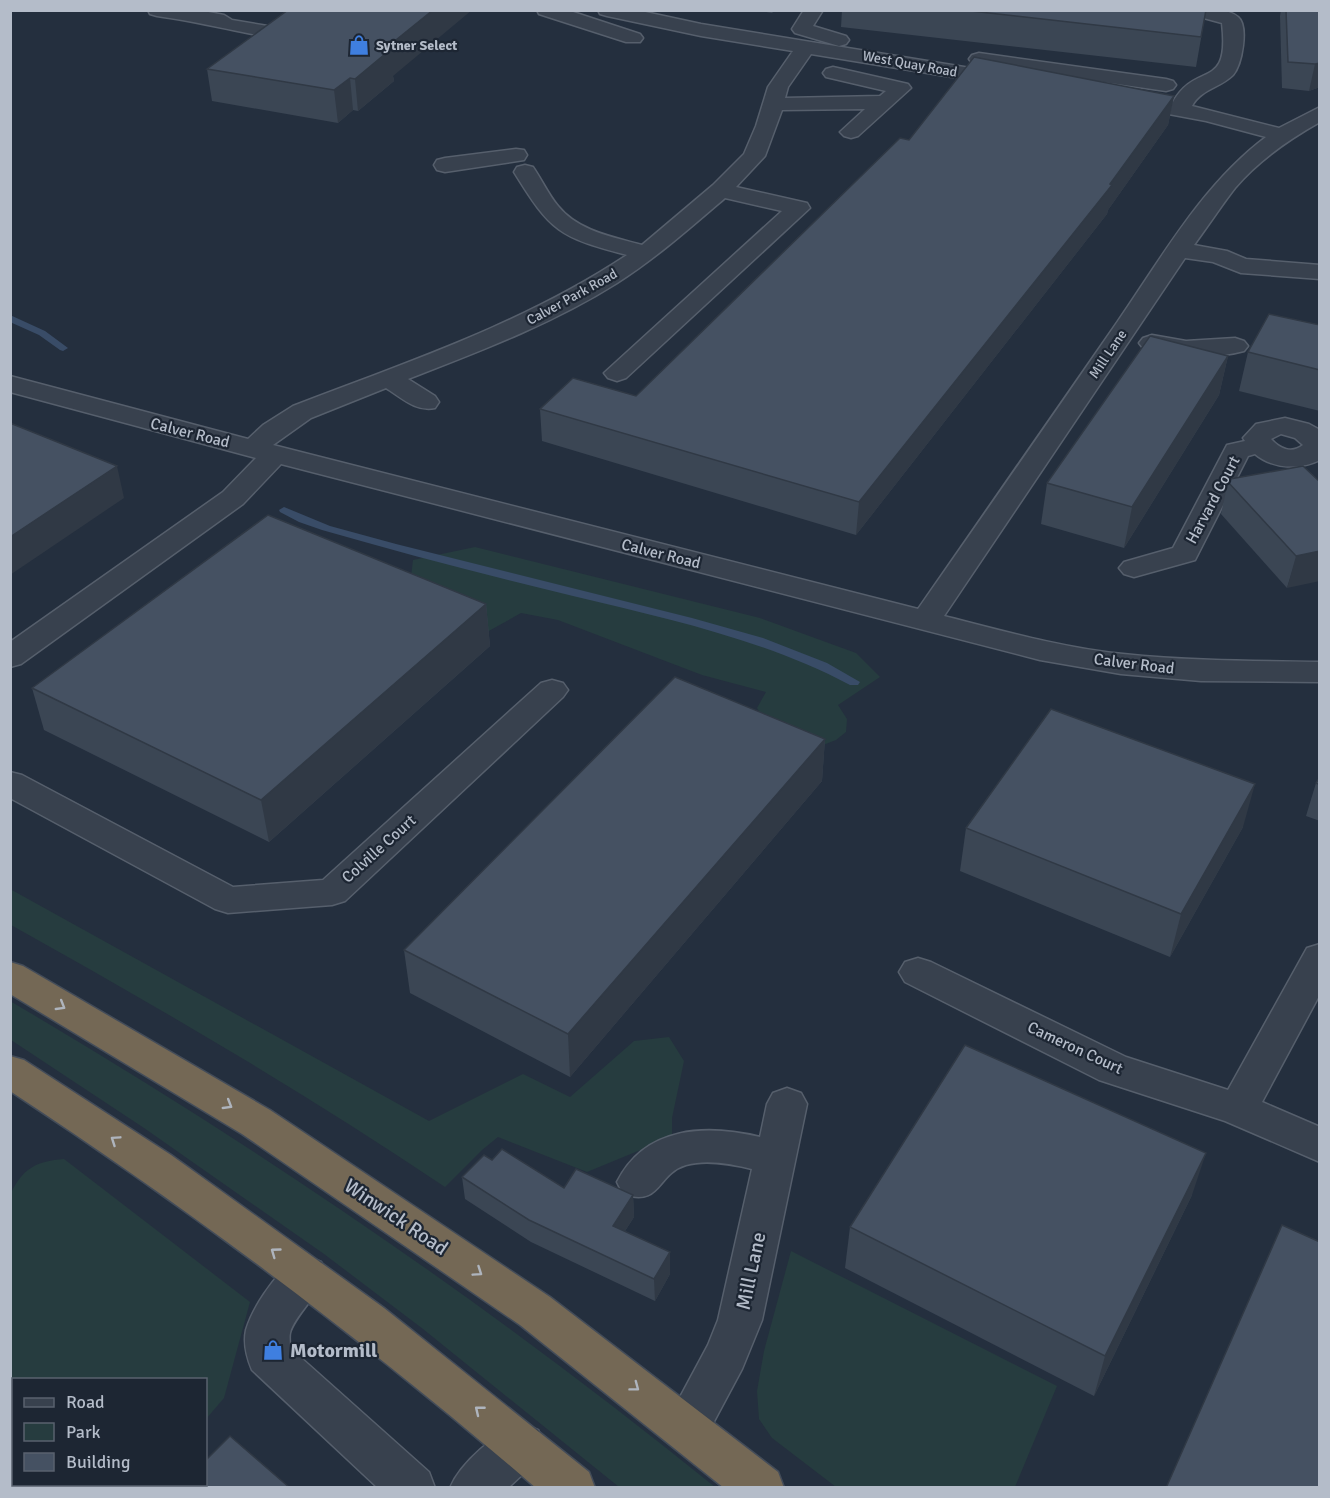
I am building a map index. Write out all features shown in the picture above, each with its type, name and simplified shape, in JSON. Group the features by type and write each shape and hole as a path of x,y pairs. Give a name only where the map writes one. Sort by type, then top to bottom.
{"highway":[{"name":"Winwick Road","path":"10,976 256,1122 535,1311 687,1427 761,1488"},
{"path":"10,1071 201,1198 306,1275 522,1445 572,1488"}],"street":[{"path":"158,10 223,15 226,25 293,28 264,50"},
{"path":"546,10 658,41 701,30"},
{"name":"West Quay Road","path":"607,10 646,16 701,30 797,39 1085,93"},
{"name":"Calver Park Road","path":"264,451 273,431 302,412 514,329 550,311 646,253 721,190 754,156 797,39 814,10"},
{"path":"1180,109 1184,97 1191,90 1212,82 1228,70 1236,43 1232,20 1196,10"},
{"path":"797,39 837,40 1138,80 1191,90"},
{"path":"833,73 901,88 851,132"},
{"path":"1108,97 1180,109 1282,135"},
{"path":"773,105 884,102"},
{"name":"Mill Lane","path":"925,622 1179,250 1228,183 1257,154 1282,135 1320,113"},
{"path":"446,165 520,164 542,200 561,222 577,231 646,253"},
{"path":"617,373 799,208 721,190"},
{"path":"1219,256 1252,249 1320,255"},
{"path":"1179,250 1219,256 1241,266 1320,272"},
{"path":"550,311 576,324"},
{"path":"1121,336 1186,349 1235,346"},
{"path":"388,378 426,402"},
{"name":"Calver Road","path":"10,384 1040,651 1121,664 1201,671 1320,672"},
{"name":"Harvard Court","path":"1134,568 1185,554 1237,451 1260,445 1278,456 1313,452"},
{"path":"10,657 233,498 264,451"},
{"name":"Colville Court","path":"10,783 228,900 332,892 552,690"},
{"path":"1238,1109 1320,958"},
{"name":"Cameron Court","path":"918,972 1113,1069 1238,1109 1320,1145"},
{"name":"Mill Lane","path":"687,1427 726,1355 740,1320 787,1104"},
{"path":"638,1182 653,1165 671,1153 694,1147 743,1150 774,1158"},
{"path":"306,1275 279,1309 268,1331 268,1356 412,1488"},
{"path":"473,1488 522,1445"}],"green space":[{"path":"475,547 760,618 856,653 880,677 838,705 847,719 846,732 836,740 810,750 768,727 757,708 766,692 702,675 558,620 521,613 487,632 410,585 413,560"},
{"path":"10,889 429,1121 523,1074 570,1097 634,1041 669,1037 684,1061 672,1118 672,1137 587,1172 498,1137 445,1187 230,1051 11,925"},
{"path":"10,1001 193,1113 372,1231 460,1292 546,1356 715,1487 619,1487 423,1329 324,1254 144,1128 11,1040"},
{"path":"64,1159 250,1302 224,1398 207,1418 207,1378 12,1378 12,1400 11,1398 11,1193 26,1172 46,1162"},
{"path":"791,1251 1057,1386 1015,1487 836,1487 772,1438 759,1419 757,1391 764,1351"}],"building":[{"path":"288,10 433,10 386,48 391,49 355,79 350,78 334,90 207,69"},
{"path":"962,10 1206,10 1201,37"},
{"path":"1286,10 1320,10 1320,63 1288,62"},
{"path":"974,57 1174,96 1110,184 1112,185 859,502 540,409 573,378 636,396 900,138 909,140"},
{"path":"1269,314 1320,325 1320,370 1248,352"},
{"path":"1150,336 1228,356 1132,507 1047,483"},
{"path":"10,423 117,466 10,537"},
{"path":"1303,466 1320,482 1320,551 1296,556 1228,482 1230,479"},
{"path":"268,515 486,604 261,800 32,688"},
{"path":"675,677 825,739 568,1034 404,950"},
{"path":"1051,709 1255,784 1181,914 966,828"},
{"path":"965,1045 1206,1153 1105,1356 850,1227"},
{"path":"502,1149 564,1188 576,1169 633,1195 613,1226 670,1252 654,1279 529,1220 462,1177 484,1155 492,1160"},
{"path":"1282,1225 1320,1242 1320,1488 1166,1488"},
{"path":"230,1436 290,1488 204,1488 202,1486 207,1486 207,1459"}],"waterway":[{"path":"10,318 42,333 63,348"},
{"path":"284,510 326,528 392,546 725,630 792,652 854,682"}],"place":[{"name":"Sytner Select","path":"359,45"},
{"name":"Motormill","path":"273,1350"}]}
